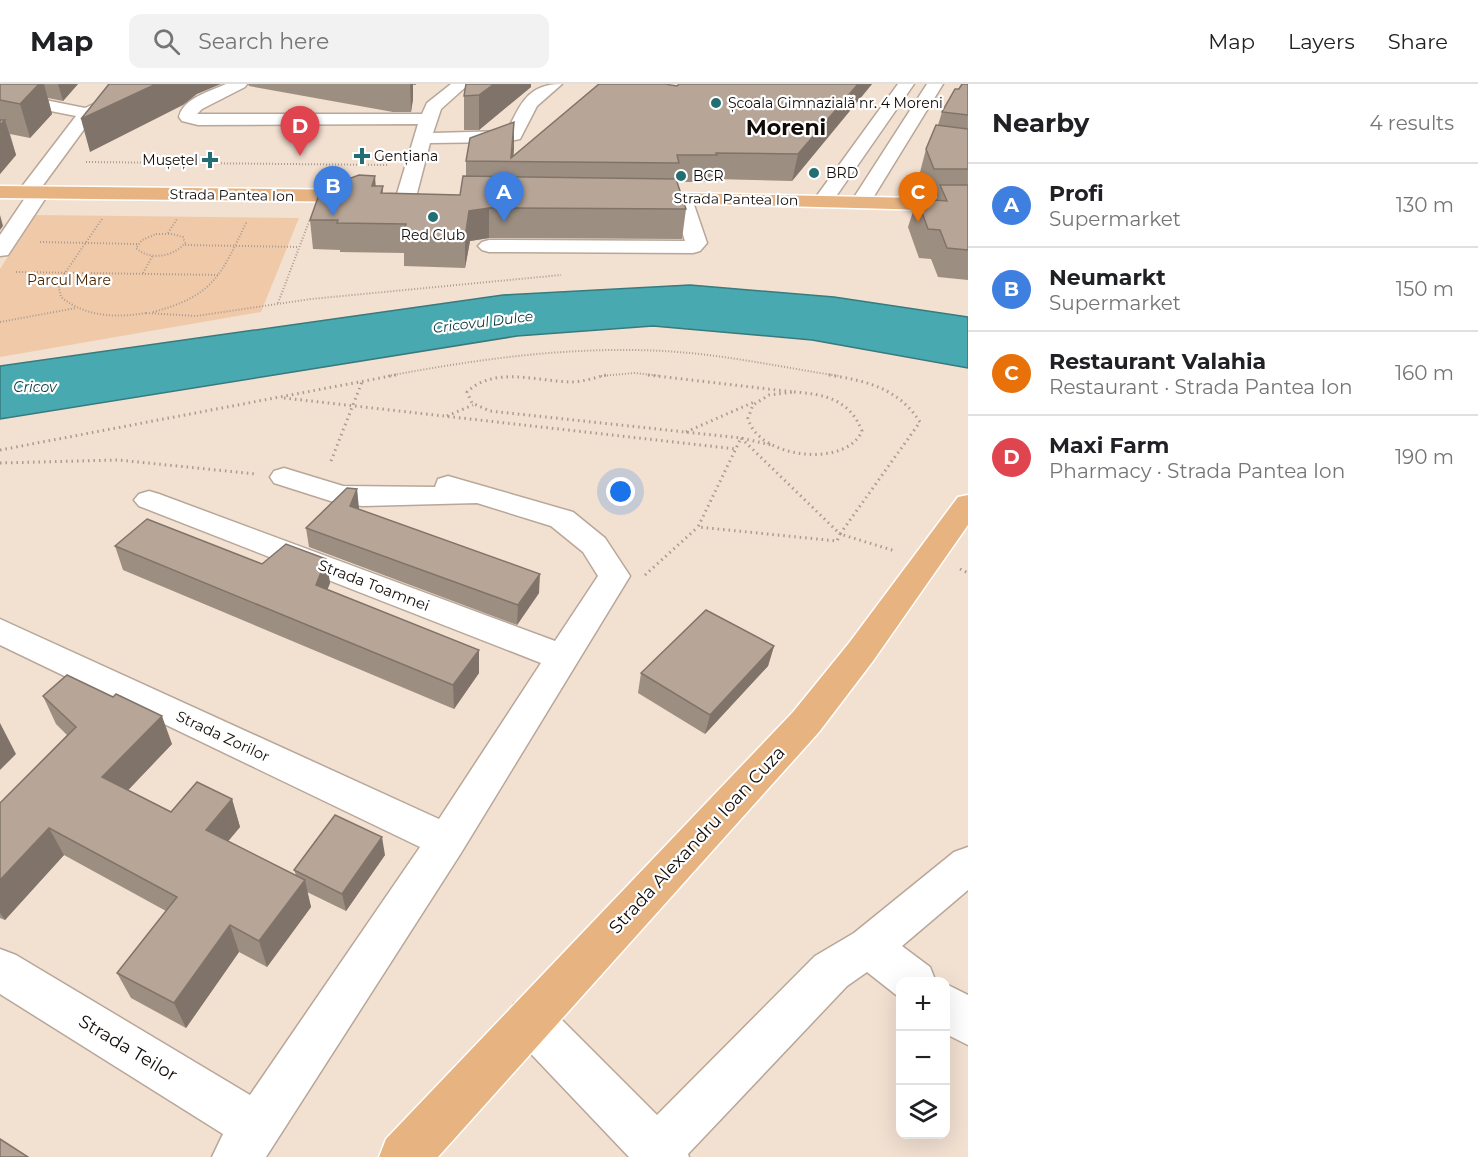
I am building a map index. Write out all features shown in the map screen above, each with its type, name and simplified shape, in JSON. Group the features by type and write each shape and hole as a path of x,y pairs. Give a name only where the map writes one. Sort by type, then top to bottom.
{"main road":[{"name":"Strada Pantea Ion","path":"3,192 429,197"},
{"name":"Strada Pantea Ion","path":"613,198 968,205"},
{"name":"Strada Alexandru Ioan Cuza","path":"404,1157 806,722 930,558 966,506"}],"street":[{"path":"3,192 81,112 151,84"},
{"path":"239,84 196,105 189,111 188,117 198,120 428,119"},
{"path":"392,197 415,166 433,107 434,95 461,84"},
{"path":"422,138 514,135 523,112 530,103 554,84"},
{"path":"823,201 906,84"},
{"path":"861,202 907,142 935,84"},
{"path":"0,96 81,112"},
{"path":"3,246 81,112"},
{"path":"869,136 907,142"},
{"path":"489,246 693,248 696,243 682,198"},
{"path":"284,477 340,495 363,498 486,495"},
{"path":"247,1142 447,841 614,576 594,545 562,519 448,484"},
{"name":"Strada Toamnei","path":"149,500 564,658"},
{"name":"Strada Zorilor","path":"0,631 447,841"},
{"path":"530,1020 661,1153 831,971 869,947 968,865"},
{"path":"869,947 909,977"},
{"name":"Strada Teilor","path":"0,970 247,1142"},
{"path":"950,1010 968,1023"}],"path":[{"path":"50,162 415,166"},
{"path":"278,303 319,196"},
{"path":"106,213 58,283 58,290 62,297 77,308 103,315 146,313 196,316 278,303 446,284 566,274"},
{"path":"168,233 179,214"},
{"path":"146,313 168,309 196,298 213,284 250,215"},
{"path":"3,246 137,244 149,236 168,233 183,237 185,245"},
{"path":"137,244 139,252 153,255 173,253 185,245 299,247"},
{"path":"142,274 153,255"},
{"path":"11,272 219,275"},
{"path":"0,322 77,308"},
{"path":"0,450 458,363 508,357 641,350 795,368 879,386 895,395 920,422 837,541 698,527"},
{"path":"635,373 816,394 844,406 857,417 860,423 860,436 845,450 826,455 803,454 741,438 490,411 473,405 467,392 471,386 494,377 571,382 608,374 635,373"},
{"path":"0,462 118,460 284,477 305,475 326,467 332,460 362,381"},
{"path":"686,432 774,393 794,392"},
{"path":"278,397 736,449"},
{"path":"759,400 750,409 748,421 756,434 771,445"},
{"path":"446,416 473,405"},
{"path":"741,438 840,534 880,548 930,558 968,573"},
{"path":"614,576 643,578 698,527 741,438"}],"green space":[{"name":"Parcul Mare","path":"34,215 299,218 261,312 0,357 0,269"}],"water":[{"name":"Cricov","path":"690,285 834,297 968,317 968,368 812,340 653,326 517,336 0,419 0,366 503,295"}],"building":[{"path":"0,84 39,84 20,104 0,100"},
{"path":"109,84 156,84 81,119"},
{"path":"466,84 494,84 479,95 464,96"},
{"path":"599,84 677,86 679,84 858,84 798,154 677,155 679,163 466,161 470,138 514,122 511,158"},
{"path":"962,84 968,84 968,115 942,112 955,89 959,89"},
{"path":"936,125 968,129 968,169 934,169 926,149"},
{"path":"359,175 375,176 372,186 383,186 381,193 460,195 463,176 676,179 686,209 489,208 469,211 465,238 402,236 406,224 337,223 338,220 310,220 321,189"},
{"path":"940,185 968,185 968,250 947,248 940,230 928,229 917,199 947,201"},
{"path":"347,488 357,489 350,506 540,574 518,605 306,528"},
{"path":"147,519 262,564 286,544 326,559 316,585 479,650 453,685 115,546"},
{"path":"706,610 774,646 710,715 641,673"},
{"path":"67,675 113,697 116,694 162,716 102,777 171,812 197,782 232,799 206,830 305,880 259,941 230,925 174,1003 117,973 177,897 49,828 0,880 0,803 76,727 43,696"},
{"path":"335,815 382,837 342,894 294,870"},
{"path":"0,1139 28,1157 0,1157"}],"place":[{"name":"Școala Gimnazială nr. 4 Moreni","path":"716,103"},
{"name":"Maxi Farm","path":"300,156"},
{"name":"Gențiana","path":"362,156"},
{"name":"Mușețel","path":"210,160"},
{"name":"BRD","path":"814,173"},
{"name":"BCR","path":"681,176"},
{"name":"Neumarkt","path":"333,216"},
{"name":"Red Club","path":"433,217"},
{"name":"Profi","path":"504,222"},
{"name":"Restaurant Valahia","path":"918,222"}],"district":[{"name":"Moreni","path":"786,127"}],"water label":[{"name":"Cricovul Dulce","path":"483,322"}]}
